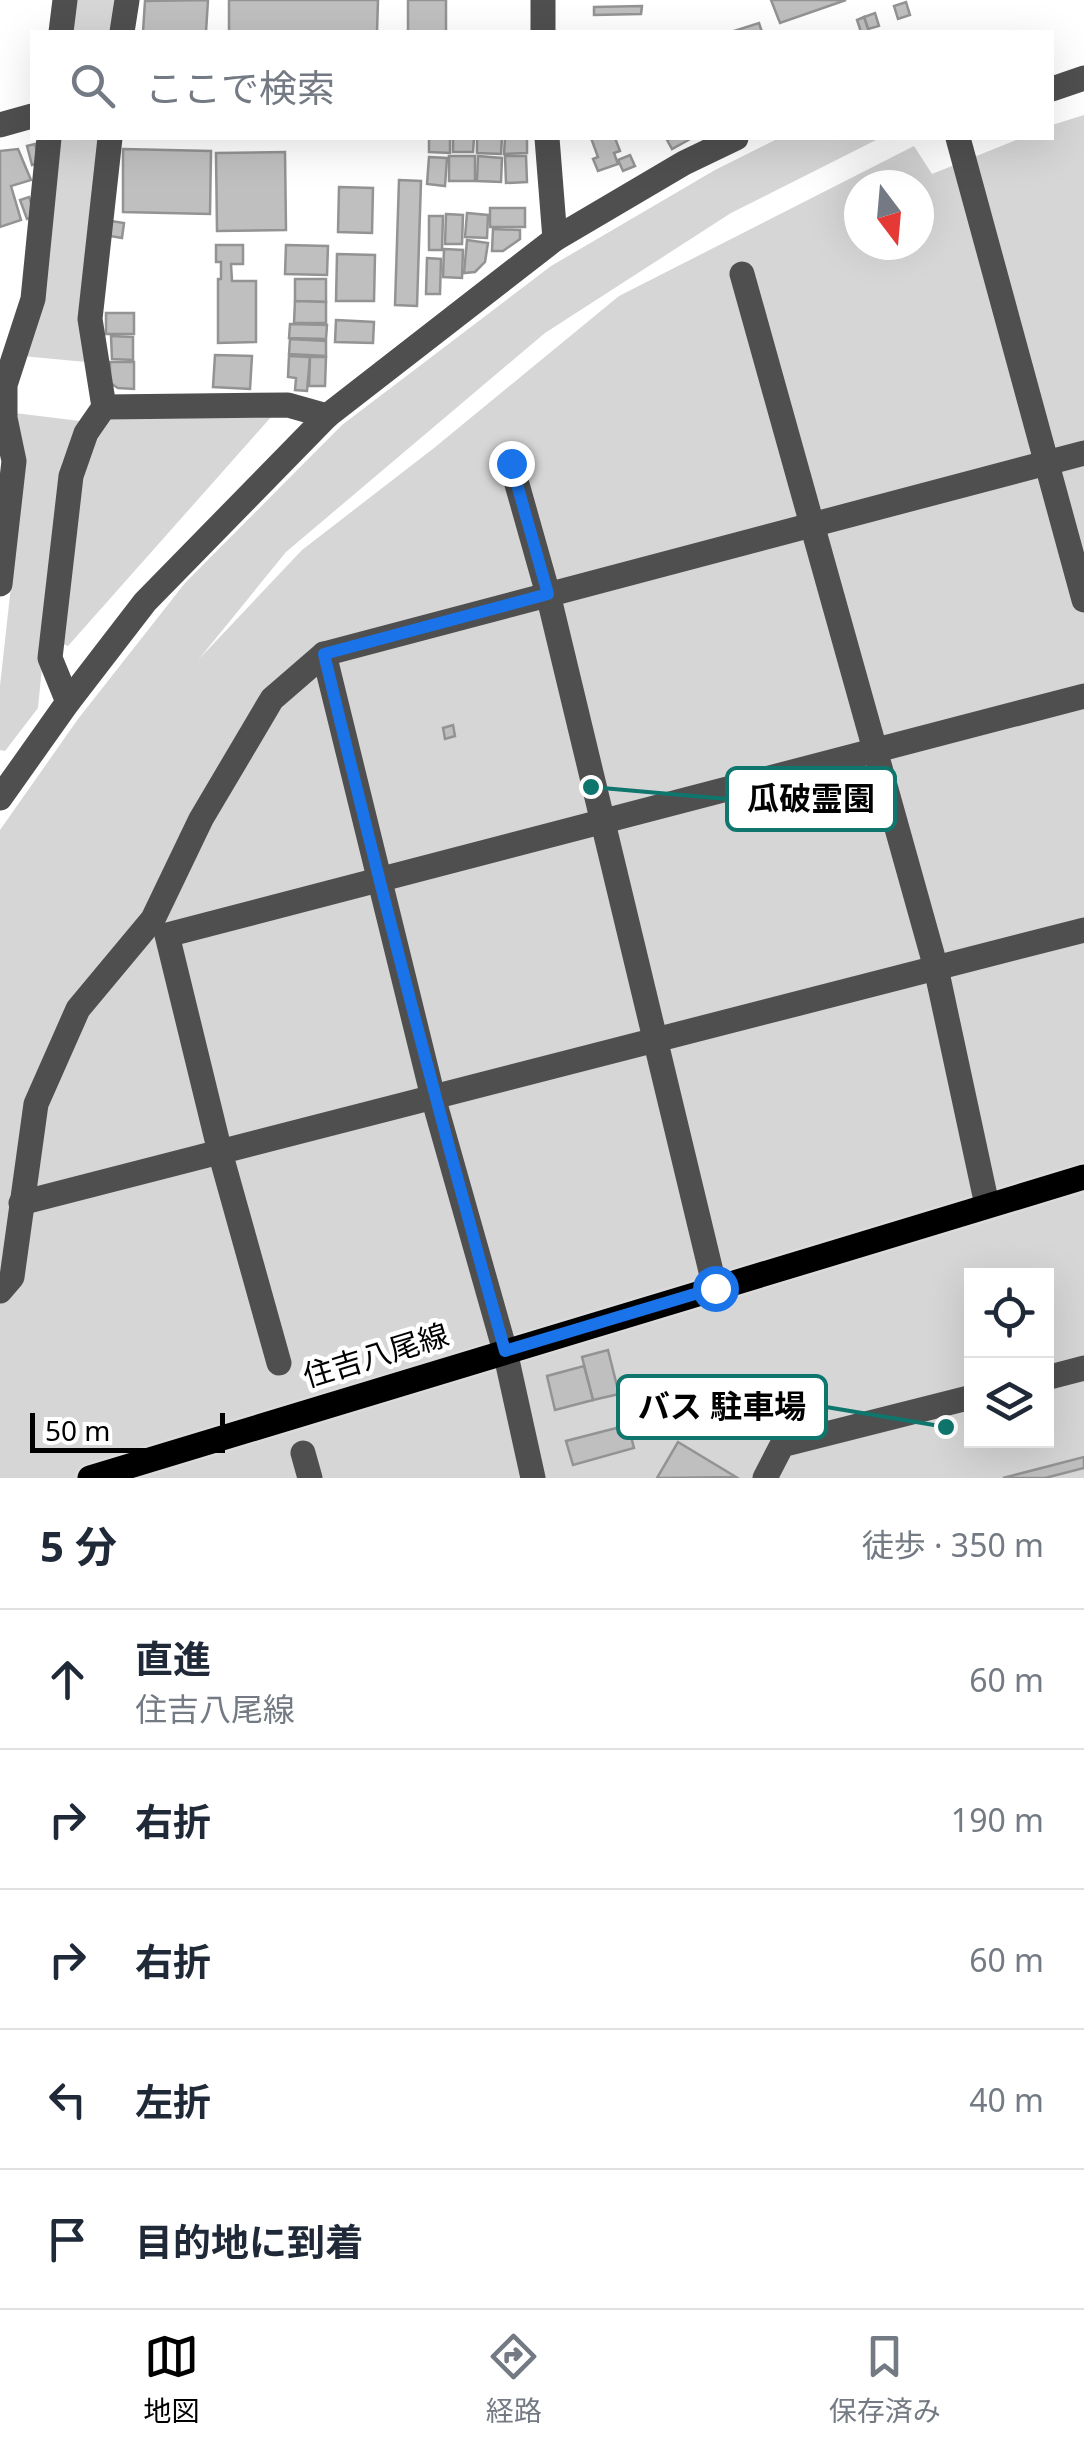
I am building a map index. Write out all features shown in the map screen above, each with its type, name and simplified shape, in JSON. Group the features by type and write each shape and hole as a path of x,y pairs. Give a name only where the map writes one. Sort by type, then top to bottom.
{"main road":[{"name":"住吉八尾線","path":"90,1478 1084,1177"}],"street":[{"path":"62,30 66,0"},
{"path":"122,30 127,0"},
{"path":"544,0 544,30"},
{"path":"1054,89 1084,78"},
{"path":"0,125 30,117"},
{"path":"0,584 14,461 5,418 5,386 33,298 49,140"},
{"path":"68,702 50,658 71,476 86,433 104,407 90,318 110,140"},
{"path":"546,140 555,239"},
{"path":"2,791 145,602 327,416 555,239 684,163 732,140"},
{"path":"959,140 1084,600"},
{"path":"742,274 936,968 987,1205"},
{"path":"104,407 288,405 327,416"},
{"path":"0,1291 12,1277 36,1104 78,1008 153,918 201,819 272,700 324,654 1084,452"},
{"path":"511,463 548,594 715,1288"},
{"path":"324,654 433,1097 505,1351 532,1478"},
{"path":"279,1362 220,1152 167,936 1084,696"},
{"path":"21,1203 1084,930"},
{"path":"1054,1376 1084,1368"},
{"path":"764,1478 782,1444 964,1399"}],"shaded area":[{"path":"77,0 117,0 113,30 73,30"},
{"path":"1084,115 1084,1478 0,1478 0,830 78,719 185,583 342,425 551,266 715,170 775,140 876,140 731,213 545,333 286,552 199,659 302,550 619,296 844,182 844,260 934,260 934,173 1016,140 1054,140 1054,124"},
{"path":"61,140 101,140 86,362 22,356 41,314"},
{"path":"914,146 929,170 867,170"},
{"path":"15,413 80,421 62,463 38,708 5,751 0,750 0,686 25,459"},
{"path":"272,416 68,646 60,643 81,486 99,431 112,417"}],"building":[{"path":"208,0 206,30 143,30 145,1"},
{"path":"229,0 378,0 377,30 229,30"},
{"path":"408,0 446,0 446,30 408,30"},
{"path":"771,0 846,0 780,23"},
{"path":"906,2 910,15 898,19 894,6"},
{"path":"642,6 641,14 594,15 594,7"},
{"path":"875,13 879,26 868,29 864,17"},
{"path":"864,17 868,30 860,30 857,20"},
{"path":"759,23 761,30 737,30"},
{"path":"429,140 450,140 450,153 429,152"},
{"path":"453,140 474,140 473,152 453,152"},
{"path":"477,140 502,140 501,154 477,153"},
{"path":"505,140 527,140 527,153 504,154"},
{"path":"592,140 616,140 620,151 614,153 618,164 598,171 593,159 598,157"},
{"path":"667,140 688,140 672,149"},
{"path":"35,144 40,162 32,165 27,146"},
{"path":"18,149 31,180 11,186 21,220 0,227 0,151"},
{"path":"123,149 211,151 210,214 123,212"},
{"path":"285,152 286,230 217,231 216,153"},
{"path":"630,155 635,166 623,171 618,160"},
{"path":"449,156 475,156 475,181 449,181"},
{"path":"478,156 502,158 501,182 477,181"},
{"path":"505,156 526,156 527,182 506,183"},
{"path":"429,157 447,158 445,186 427,184"},
{"path":"399,180 421,181 417,306 395,305"},
{"path":"339,187 373,188 372,233 338,232"},
{"path":"29,197 36,216 27,219 20,200"},
{"path":"490,208 525,208 525,227 490,227"},
{"path":"467,213 488,215 487,238 465,237"},
{"path":"446,214 463,215 462,244 445,244"},
{"path":"429,216 443,216 442,250 429,250"},
{"path":"111,221 124,223 122,238 110,236"},
{"path":"493,229 520,230 520,239 503,251 492,251"},
{"path":"467,240 488,243 485,262 475,272 464,273"},
{"path":"216,245 243,245 243,264 231,264 232,281 256,281 256,342 218,343 221,262 216,262"},
{"path":"286,245 328,246 327,275 285,274"},
{"path":"444,249 463,250 462,278 443,277"},
{"path":"337,254 375,255 374,301 336,301"},
{"path":"427,258 441,259 440,294 426,294"},
{"path":"295,279 326,279 326,302 295,301"},
{"path":"295,301 326,302 326,323 294,323"},
{"path":"106,313 134,313 134,334 106,334"},
{"path":"336,320 374,322 373,343 335,342"},
{"path":"290,324 327,325 326,339 289,338"},
{"path":"111,336 133,337 133,360 112,359"},
{"path":"290,339 326,341 326,356 289,354"},
{"path":"215,355 252,356 250,389 213,387"},
{"path":"289,356 310,357 307,391 295,390 296,378 288,377"},
{"path":"310,357 326,357 325,386 309,386"},
{"path":"110,362 134,362 134,389 110,383"},
{"path":"453,725 455,736 445,739 443,728"},
{"path":"608,1350 619,1394 593,1400 582,1357"},
{"path":"584,1366 593,1400 555,1410 547,1376"},
{"path":"628,1425 634,1448 573,1465 566,1441"},
{"path":"678,1442 736,1477 657,1478"},
{"path":"1084,1457 1084,1468 1045,1478 1003,1478"}],"place":[{"name":"瓜破霊園","path":"591,787"},
{"name":"バス 駐車場","path":"946,1427"}],"route":[{"path":"511,463 548,594 324,654 378,880 433,1097 505,1351 715,1288"}]}
